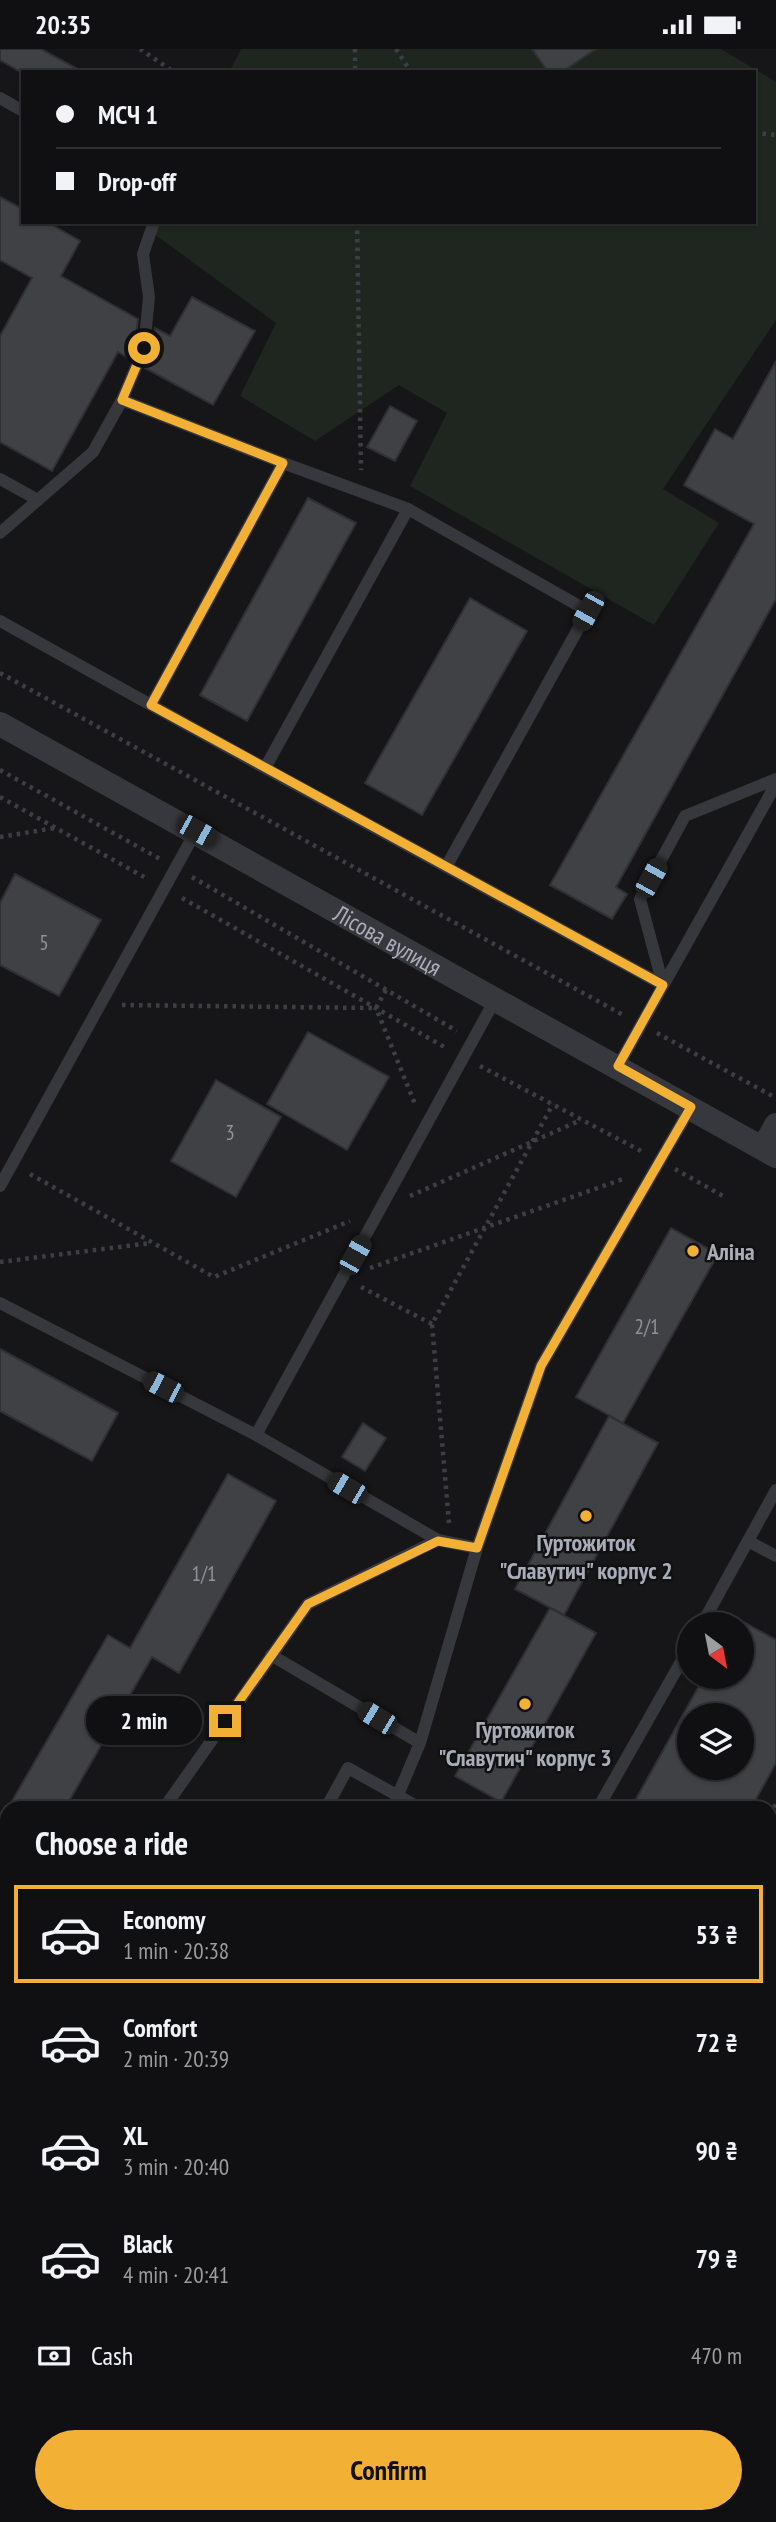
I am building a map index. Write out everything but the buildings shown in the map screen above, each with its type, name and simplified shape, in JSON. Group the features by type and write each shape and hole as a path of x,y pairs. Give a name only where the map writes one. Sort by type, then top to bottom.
{"street":[{"name":"Лісова вулиця","path":"0,723 770,1151"},
{"path":"770,1151 776,1125"}],"lane":[{"path":"0,97 21,110"},
{"path":"0,533 93,452 122,400 144,348 149,297 143,254 153,224"},
{"path":"122,400 408,509 588,611 446,867"},
{"path":"151,705 283,463"},
{"path":"0,479 38,500"},
{"path":"265,768 408,509"},
{"path":"0,621 663,985"},
{"path":"663,985 640,899 685,816 776,781"},
{"path":"618,1066 776,781"},
{"path":"0,1186 197,831"},
{"path":"256,1435 496,999"},
{"path":"398,1795 420,1743 477,1548 541,1366 691,1107"},
{"path":"0,1303 256,1435 444,1542 477,1548"},
{"path":"709,1612 776,1490"},
{"path":"748,1541 776,1556"},
{"path":"169,1801 308,1604 444,1542"},
{"path":"271,1655 420,1743"},
{"path":"602,1801 677,1669"},
{"path":"330,1801 348,1768 408,1801"}],"path":[{"path":"140,49 171,70"},
{"path":"355,49 355,70"},
{"path":"396,49 410,70"},
{"path":"756,133 776,135"},
{"path":"357,224 361,492"},
{"path":"0,673 776,1098"},
{"path":"0,770 176,868 473,1040"},
{"path":"0,797 463,1058 723,1196"},
{"path":"0,837 56,828"},
{"path":"376,1008 386,990"},
{"path":"100,1005 376,1008"},
{"path":"376,1008 425,1127"},
{"path":"444,1542 432,1324 553,1104"},
{"path":"12,1164 214,1277 380,1209 582,1120"},
{"path":"342,1277 659,1164"},
{"path":"0,1262 152,1243"},
{"path":"342,1277 432,1324"}],"shaded area":[{"path":"241,49 721,49 756,70 230,70"},
{"path":"756,70 776,82 776,320 663,489 719,523 654,625 410,486 447,413 399,385 315,441 240,396 276,323 150,231 153,224 756,224"}],"place":[{"name":"Аліна","path":"693,1251"},
{"name":"Гуртожиток \"Славутич\" корпус 2","path":"586,1516"},
{"name":"Гуртожиток \"Славутич\" корпус 3","path":"525,1704"}],"route":[{"path":"144,348 122,400 283,463 151,705 663,985 618,1066 691,1107 541,1366 477,1548 438,1541 308,1604 225,1721"}]}
